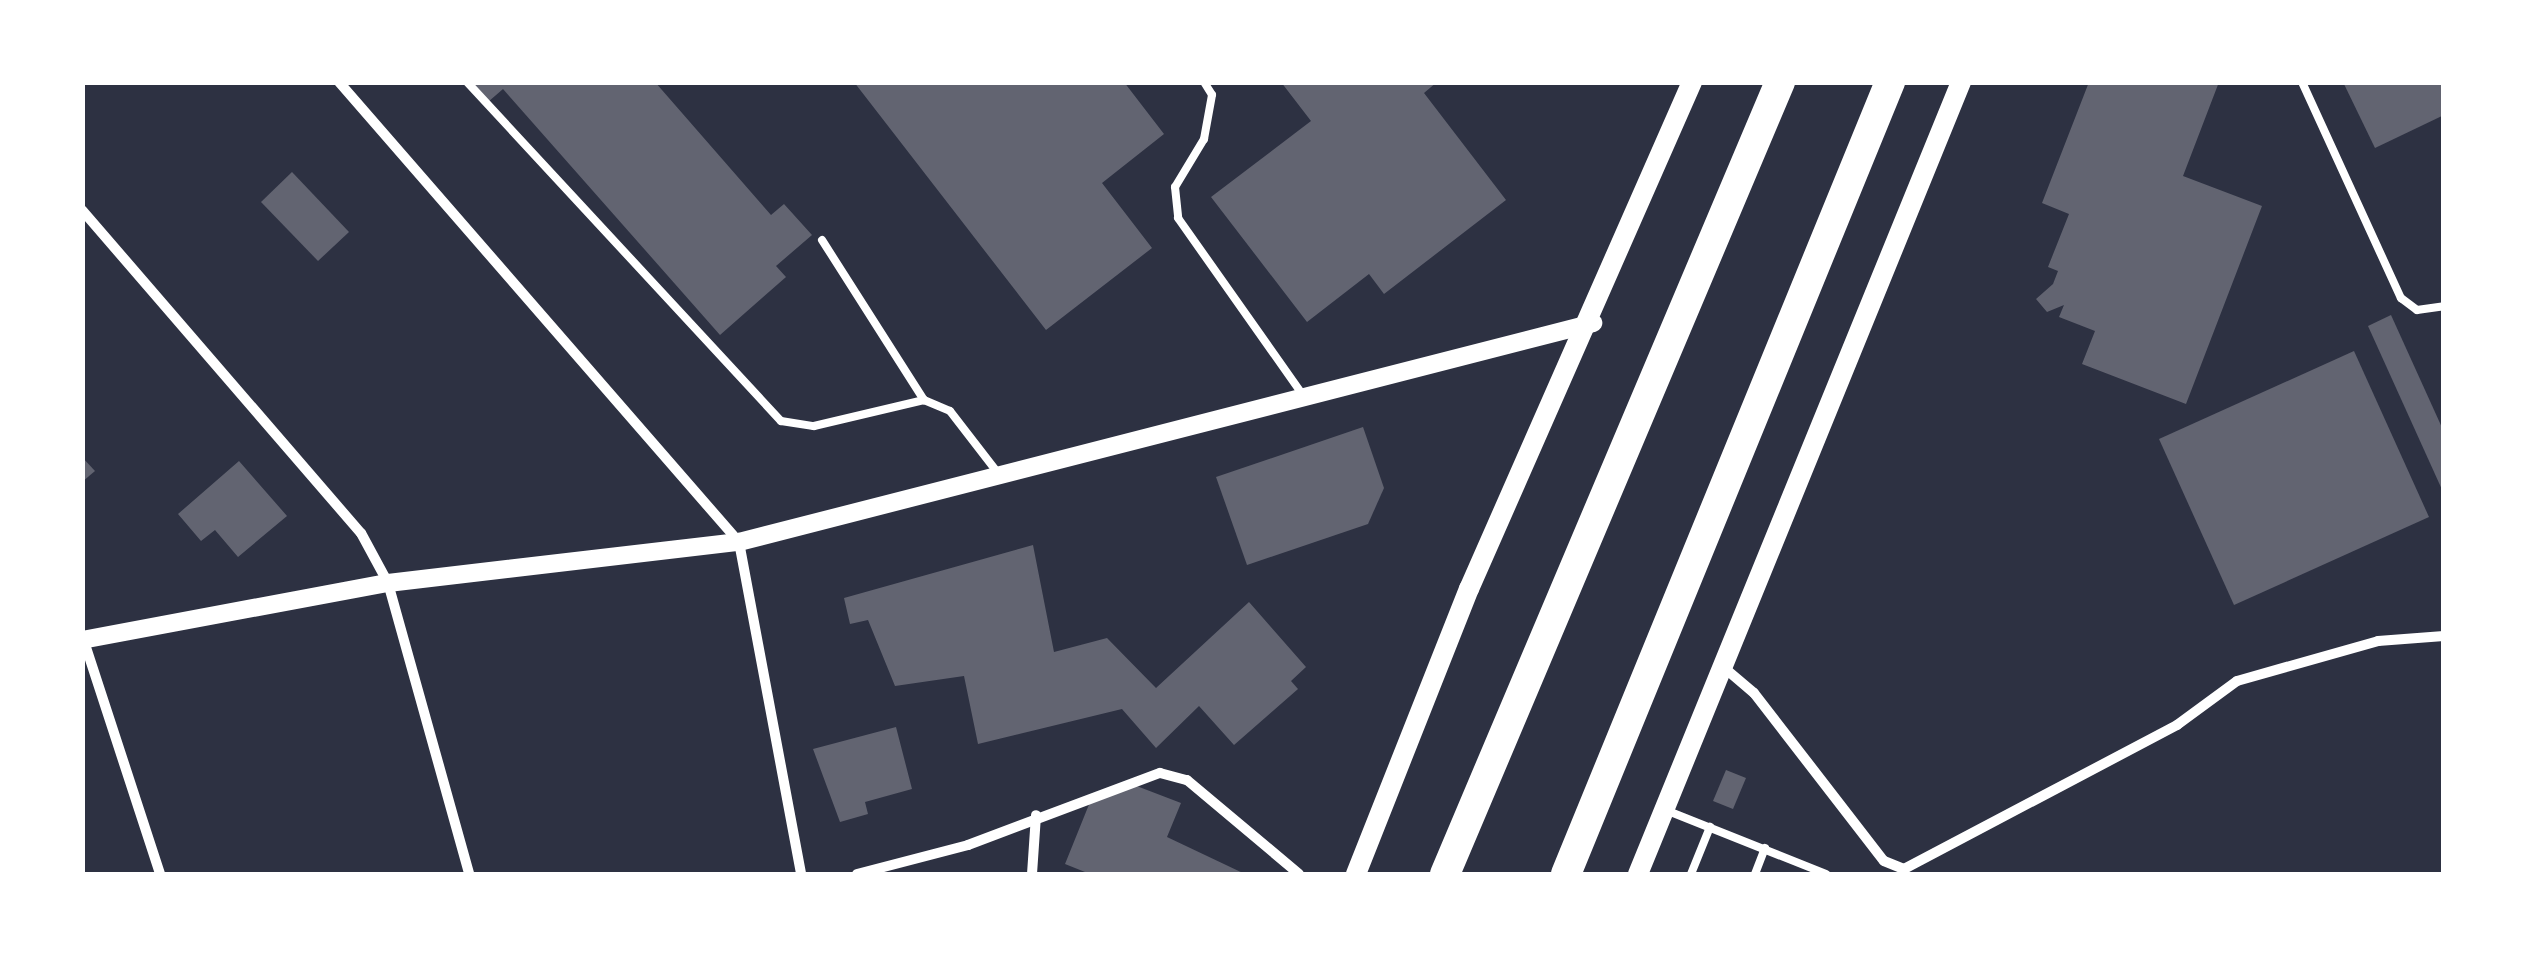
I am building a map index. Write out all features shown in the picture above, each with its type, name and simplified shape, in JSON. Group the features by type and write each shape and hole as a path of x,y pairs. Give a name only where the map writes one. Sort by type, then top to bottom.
{"highway":[{"path":"1446,874 1780,82"},
{"path":"1566,874 1890,82"}],"main road":[{"path":"1356,874 1469,589 1594,323 1692,82"},
{"path":"1638,874 1720,664 1961,82"}],"street":[{"path":"339,82 739,542 801,874"},
{"path":"82,210 361,533 388,584 469,874"},
{"path":"160,874 83,639 388,584 739,542 1302,394 1594,323"},
{"path":"1720,664 1754,692 1884,861 1904,869 2176,725 2237,680 2378,641 2444,636"},
{"path":"857,874 1160,773 1187,780 1299,874"},
{"path":"1032,874 1036,815"}],"lane":[{"path":"467,82 781,421 814,426 924,400"},
{"path":"1204,82 1212,95 1204,139 1174,186 1178,218 1302,394"},
{"path":"2302,82 2401,298 2417,310 2444,306"},
{"path":"822,240 924,400 950,411 1000,476"},
{"path":"1664,810 1826,874"},
{"path":"1691,874 1710,827"},
{"path":"1755,874 1766,848"}],"building":[{"path":"471,82 655,82 771,215 784,204 812,235 776,266 786,277 720,335 503,89 488,102"},
{"path":"854,82 1124,82 1164,134 1102,183 1152,248 1046,330"},
{"path":"1281,82 1437,82 1424,93 1506,200 1384,294 1369,274 1307,322 1211,197 1311,121"},
{"path":"2089,82 2219,82 2183,176 2262,206 2186,404 2082,364 2095,331 2059,317 2064,305 2047,312 2036,299 2053,284 2058,271 2048,267 2069,214 2042,203"},
{"path":"2343,82 2444,82 2444,115 2375,148"},
{"path":"292,172 349,232 318,261 261,202"},
{"path":"2391,315 2444,432 2444,494 2368,326"},
{"path":"2354,351 2429,517 2234,605 2159,439"},
{"path":"1363,427 1384,488 1368,524 1247,565 1216,477"},
{"path":"82,457 95,471 82,482"},
{"path":"239,461 287,516 238,557 215,530 201,541 178,514"},
{"path":"1033,545 1054,652 1107,638 1156,688 1249,602 1306,667 1291,681 1298,689 1234,745 1199,706 1156,748 1122,709 978,744 964,676 895,686 868,620 850,624 844,598"},
{"path":"896,727 912,789 865,802 868,814 840,822 813,749"},
{"path":"1726,770 1746,778 1733,809 1713,801"},
{"path":"1134,785 1181,803 1167,837 1245,874 1090,874 1065,864 1090,802"}]}
